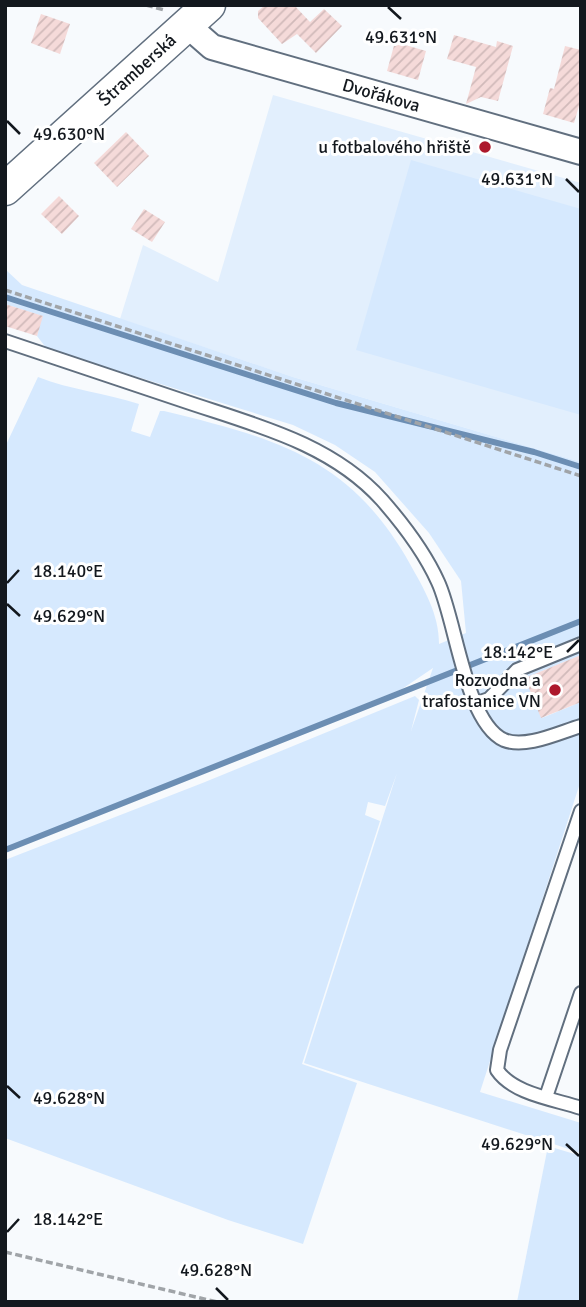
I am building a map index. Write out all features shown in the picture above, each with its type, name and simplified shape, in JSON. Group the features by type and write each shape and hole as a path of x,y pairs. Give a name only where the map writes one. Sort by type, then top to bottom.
{"street":[{"name":"Dvořákova","path":"198,15 212,47 581,152"},
{"name":"Štramberská","path":"5,189 198,15"}],"lane":[{"path":"5,341 271,431 336,461 374,492 412,539 439,583 456,638 460,661 488,727 510,742 528,741 581,726"},
{"path":"477,703 489,699 517,670 581,644"},
{"path":"581,811 500,1050 497,1070 504,1081 581,1108"},
{"path":"546,1097 581,993"}],"path":[{"path":"5,290 581,476"},
{"path":"5,1252 217,1302"}],"shaded area":[{"path":"273,95 581,183 581,462 293,377 120,319 143,245 218,282"},
{"path":"411,160 581,209 581,415 356,350"},
{"path":"5,269 22,285 293,377 581,462 581,655 525,678 542,718 581,702 581,780 480,1092 581,1123 581,1153 304,1063 397,773 385,806 368,802 365,815 380,821 302,1064 357,1083 303,1244 228,1220 5,1138 5,860 415,696 419,700 411,731 433,668 402,689 5,850 5,447 38,377 139,404 131,431 150,437 160,411 164,411 241,431 306,458 336,476 362,499 387,528 430,602 439,644 466,633 461,581 429,533 375,472 335,445 293,425 47,349 37,336 42,316 5,304"},
{"path":"548,1146 581,1156 581,1302 517,1302"}],"building":[{"path":"265,5 294,5 310,22 324,9 342,26 316,53 297,34 282,44 258,18 258,11"},
{"path":"41,14 70,24 60,54 31,43"},
{"path":"454,35 496,47 497,41 513,46 498,101 481,97 466,104 476,67 447,59"},
{"path":"395,42 426,51 418,80 387,71"},
{"path":"565,46 581,50 581,99 574,123 543,114 550,88 554,89"},
{"path":"126,132 149,156 117,187 94,163"},
{"path":"59,196 79,216 62,234 41,214"},
{"path":"144,209 165,222 152,242 131,229"},
{"path":"5,304 43,316 37,336 5,326"},
{"name":"Rozvodna a trafostanice VN","path":"581,655 581,702 541,718 525,678"}],"waterway":[{"path":"5,297 336,403 534,452 581,467"},
{"path":"5,850 581,621"}],"place":[{"name":"u fotbalového hřiště","path":"485,147"},
{"name":"Rozvodna a trafostanice VN","path":"555,690"}]}
